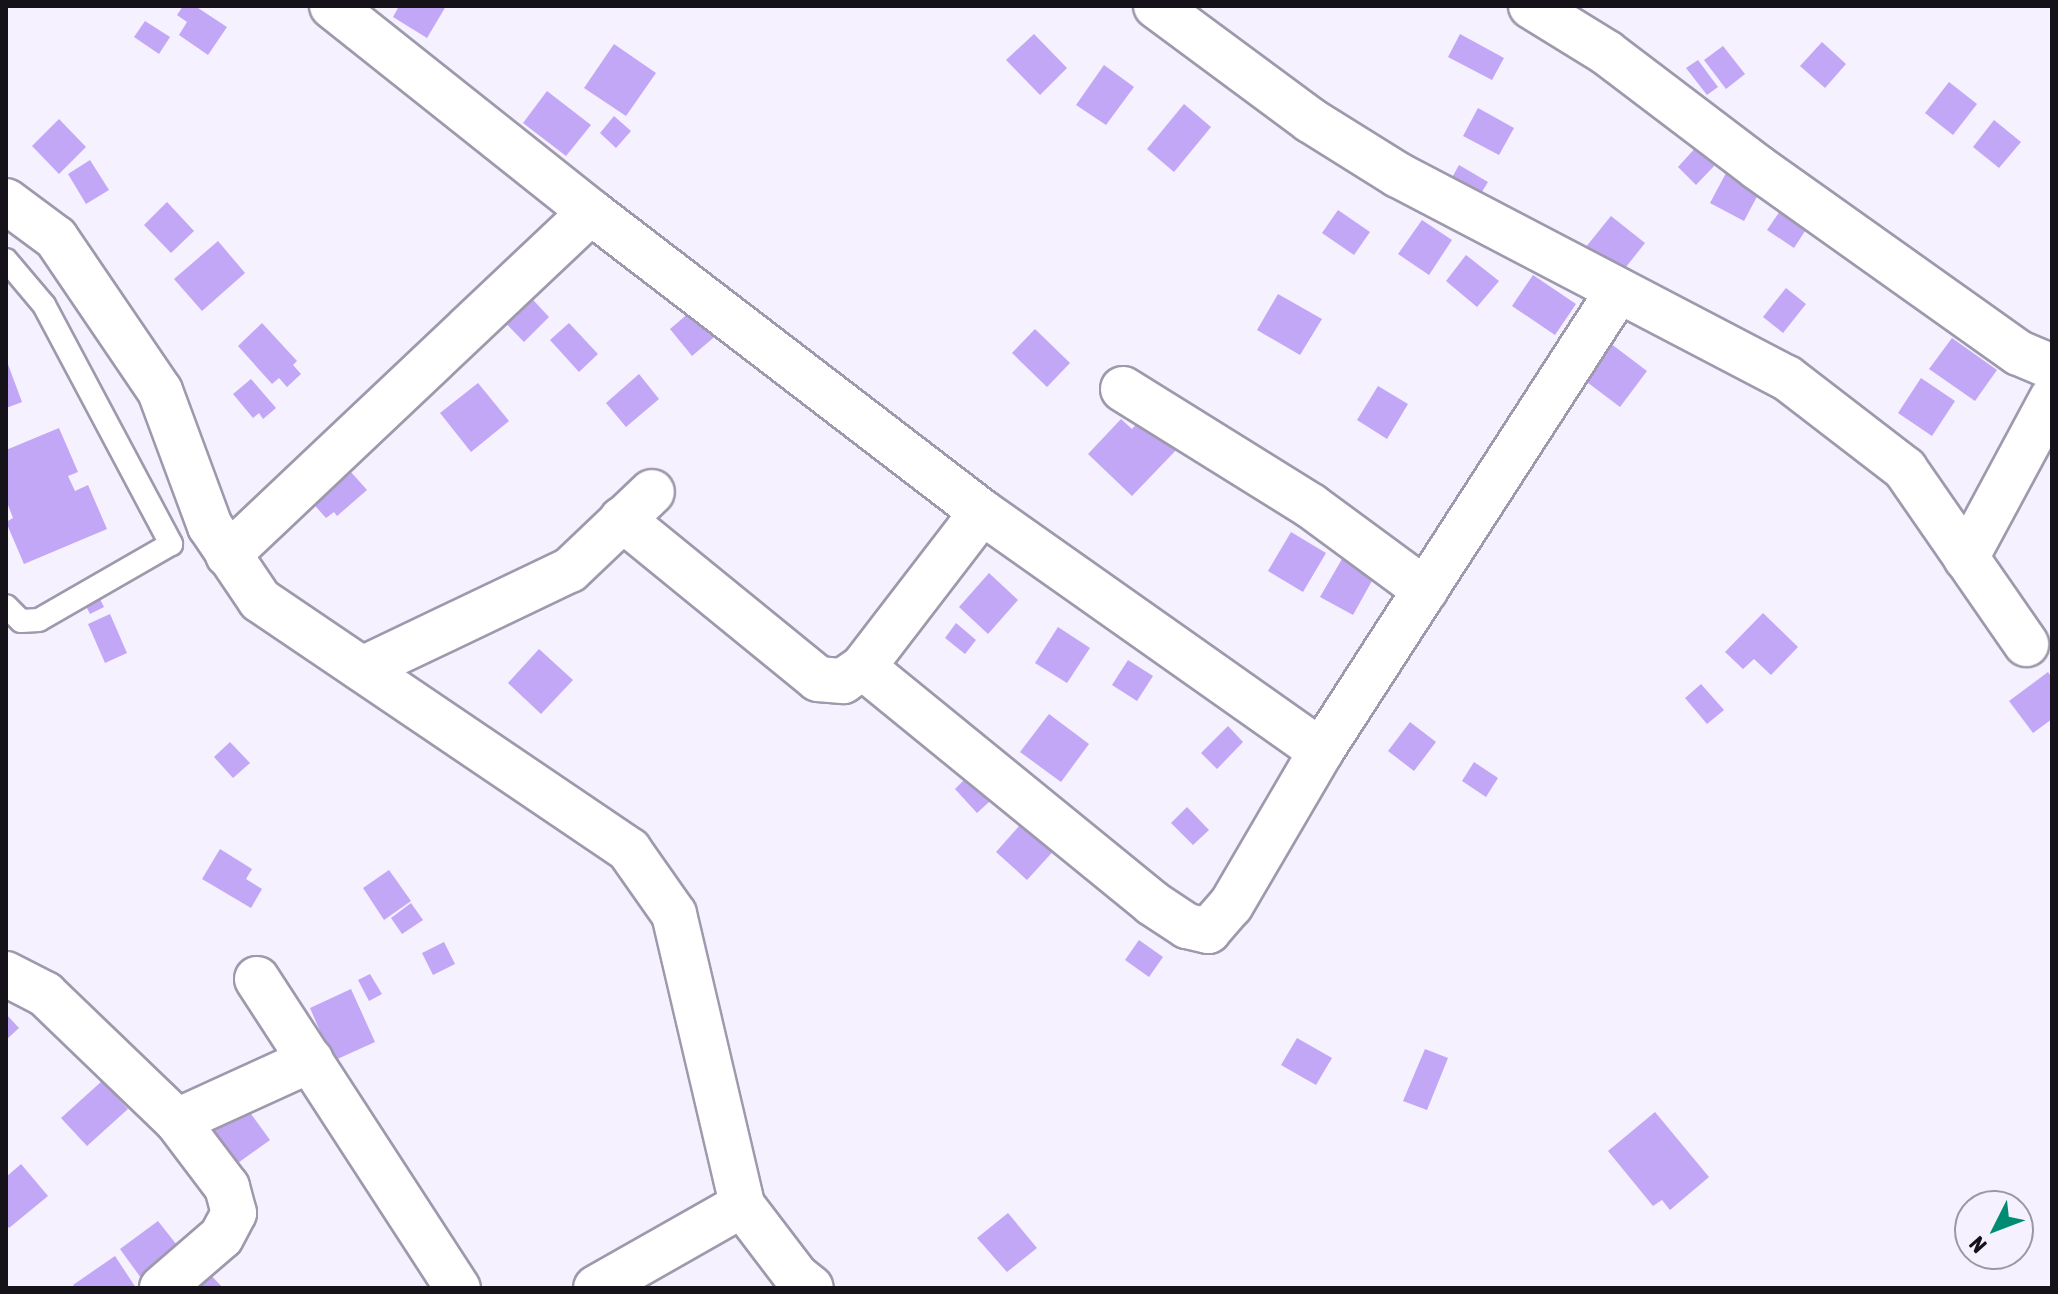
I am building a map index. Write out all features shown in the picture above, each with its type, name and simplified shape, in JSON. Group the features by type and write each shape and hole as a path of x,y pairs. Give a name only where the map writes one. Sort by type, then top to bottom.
{"street":[{"path":"332,6 591,212 982,512 1321,751"},
{"path":"1156,6 1310,120 1398,175 1787,378 1905,469 2026,644"},
{"path":"1531,6 1607,53 1757,167 2019,353 2052,367"},
{"path":"6,201 56,238 160,391 219,540 260,600 629,850 674,914 742,1205 796,1276 811,1288"},
{"path":"219,540 591,212"},
{"path":"863,667 1152,903 1187,926 1208,931 1231,905 1321,751 1618,291"},
{"path":"1123,389 1311,506 1425,590"},
{"path":"1966,558 2052,398"},
{"path":"362,669 570,570 637,506 818,679 843,681 863,667 982,512"},
{"path":"6,974 45,994 177,1121 227,1187 234,1213 221,1237 162,1288"},
{"path":"257,979 458,1288"},
{"path":"177,1121 311,1060"},
{"path":"596,1288 742,1205"}],"lane":[{"path":"6,260 44,305 171,544"},
{"path":"6,606 21,621 39,620 171,544 219,540"}],"building":[{"path":"183,6 195,6 227,27 208,55 179,35 187,22 177,15"},
{"path":"399,6 446,6 427,38 393,17"},
{"path":"145,21 170,37 159,54 134,37"},
{"path":"1034,34 1067,68 1040,95 1006,60"},
{"path":"1460,34 1504,58 1492,80 1448,57"},
{"path":"1822,42 1846,64 1825,88 1800,66"},
{"path":"614,44 656,73 626,116 584,88"},
{"path":"1723,46 1745,74 1726,89 1704,60"},
{"path":"1698,60 1718,87 1707,95 1686,68"},
{"path":"1104,65 1134,87 1106,125 1076,105"},
{"path":"1949,82 1977,104 1953,135 1925,113"},
{"path":"547,91 591,125 566,156 523,123"},
{"path":"1184,104 1211,127 1174,172 1147,149"},
{"path":"1478,108 1514,128 1499,155 1463,136"},
{"path":"614,116 631,131 616,148 600,133"},
{"path":"59,119 86,147 59,174 32,146"},
{"path":"1994,120 2021,142 1999,168 1973,147"},
{"path":"1697,146 1716,164 1696,185 1678,167"},
{"path":"90,160 109,190 86,204 68,174"},
{"path":"1459,165 1488,182 1472,208 1444,192"},
{"path":"1726,173 1760,191 1744,221 1710,203"},
{"path":"167,202 194,231 171,253 144,225"},
{"path":"1338,210 1370,232 1354,255 1322,233"},
{"path":"1780,211 1807,228 1794,248 1767,230"},
{"path":"1611,216 1645,243 1622,272 1581,253"},
{"path":"1422,220 1452,240 1429,275 1398,254"},
{"path":"218,241 245,273 202,311 174,279"},
{"path":"1466,255 1499,281 1477,307 1446,281"},
{"path":"1533,275 1576,304 1555,335 1512,306"},
{"path":"521,287 549,317 524,342 495,312"},
{"path":"1786,288 1806,304 1783,333 1763,317"},
{"path":"1278,294 1322,319 1300,355 1257,330"},
{"path":"697,306 719,333 692,356 670,329"},
{"path":"262,323 297,361 293,365 301,374 287,387 279,378 272,384 238,346"},
{"path":"569,323 598,354 579,372 550,340"},
{"path":"1035,329 1070,363 1047,387 1012,353"},
{"path":"1602,337 1647,371 1620,407 1575,373"},
{"path":"1952,338 1997,370 1975,401 1929,369"},
{"path":"6,359 22,402 6,408"},
{"path":"639,374 659,399 626,427 606,403"},
{"path":"1921,378 1955,401 1932,436 1898,413"},
{"path":"251,379 276,408 263,419 259,413 253,418 233,394"},
{"path":"478,383 509,421 471,452 440,413"},
{"path":"1378,386 1408,404 1387,439 1357,420"},
{"path":"1146,414 1180,446 1132,496 1088,454 1121,419 1132,429"},
{"path":"59,428 78,472 68,476 75,491 88,485 107,529 24,564 6,522 13,518 6,500 6,450"},
{"path":"342,462 367,490 337,516 334,512 326,518 309,499"},
{"path":"1291,532 1326,553 1303,592 1268,571"},
{"path":"1346,552 1378,570 1353,615 1320,597"},
{"path":"989,573 1018,600 988,634 959,607"},
{"path":"97,593 104,607 90,614 83,600"},
{"path":"1763,613 1798,647 1771,675 1754,659 1743,669 1725,652"},
{"path":"110,614 127,653 105,663 88,624"},
{"path":"956,623 976,640 965,654 945,638"},
{"path":"1058,627 1090,648 1067,683 1035,663"},
{"path":"539,649 573,680 541,714 508,683"},
{"path":"1128,660 1153,676 1137,701 1112,685"},
{"path":"2048,672 2052,678 2052,719 2033,733 2009,701"},
{"path":"1701,684 1724,710 1707,724 1685,698"},
{"path":"1049,714 1089,744 1061,782 1020,752"},
{"path":"1410,722 1436,742 1414,771 1388,751"},
{"path":"1228,726 1243,742 1217,769 1201,753"},
{"path":"230,742 250,763 233,778 214,757"},
{"path":"1474,762 1498,778 1486,797 1462,781"},
{"path":"977,767 1000,792 977,813 955,789"},
{"path":"1187,807 1209,830 1193,845 1171,823"},
{"path":"1027,817 1058,846 1027,880 996,852"},
{"path":"220,849 252,869 246,879 262,889 251,908 202,879"},
{"path":"389,870 411,901 384,920 363,888"},
{"path":"411,903 423,920 402,934 391,918"},
{"path":"1139,940 1163,957 1149,977 1125,960"},
{"path":"444,942 455,964 433,975 422,953"},
{"path":"370,974 382,994 369,1001 358,980"},
{"path":"351,989 375,1042 333,1061 310,1008"},
{"path":"6,1014 19,1028 6,1040"},
{"path":"1297,1038 1332,1058 1316,1085 1281,1065"},
{"path":"1425,1049 1448,1058 1427,1110 1403,1101"},
{"path":"102,1081 128,1109 87,1146 61,1118"},
{"path":"246,1107 270,1140 235,1165 212,1132"},
{"path":"1655,1112 1709,1177 1670,1210 1662,1200 1653,1206 1608,1151"},
{"path":"21,1164 48,1196 9,1228 6,1224 6,1177"},
{"path":"1008,1213 1037,1248 1007,1272 977,1238"},
{"path":"158,1221 180,1249 141,1278 120,1249"},
{"path":"115,1256 136,1288 75,1288 73,1285"},
{"path":"206,1270 223,1288 187,1288"}]}
